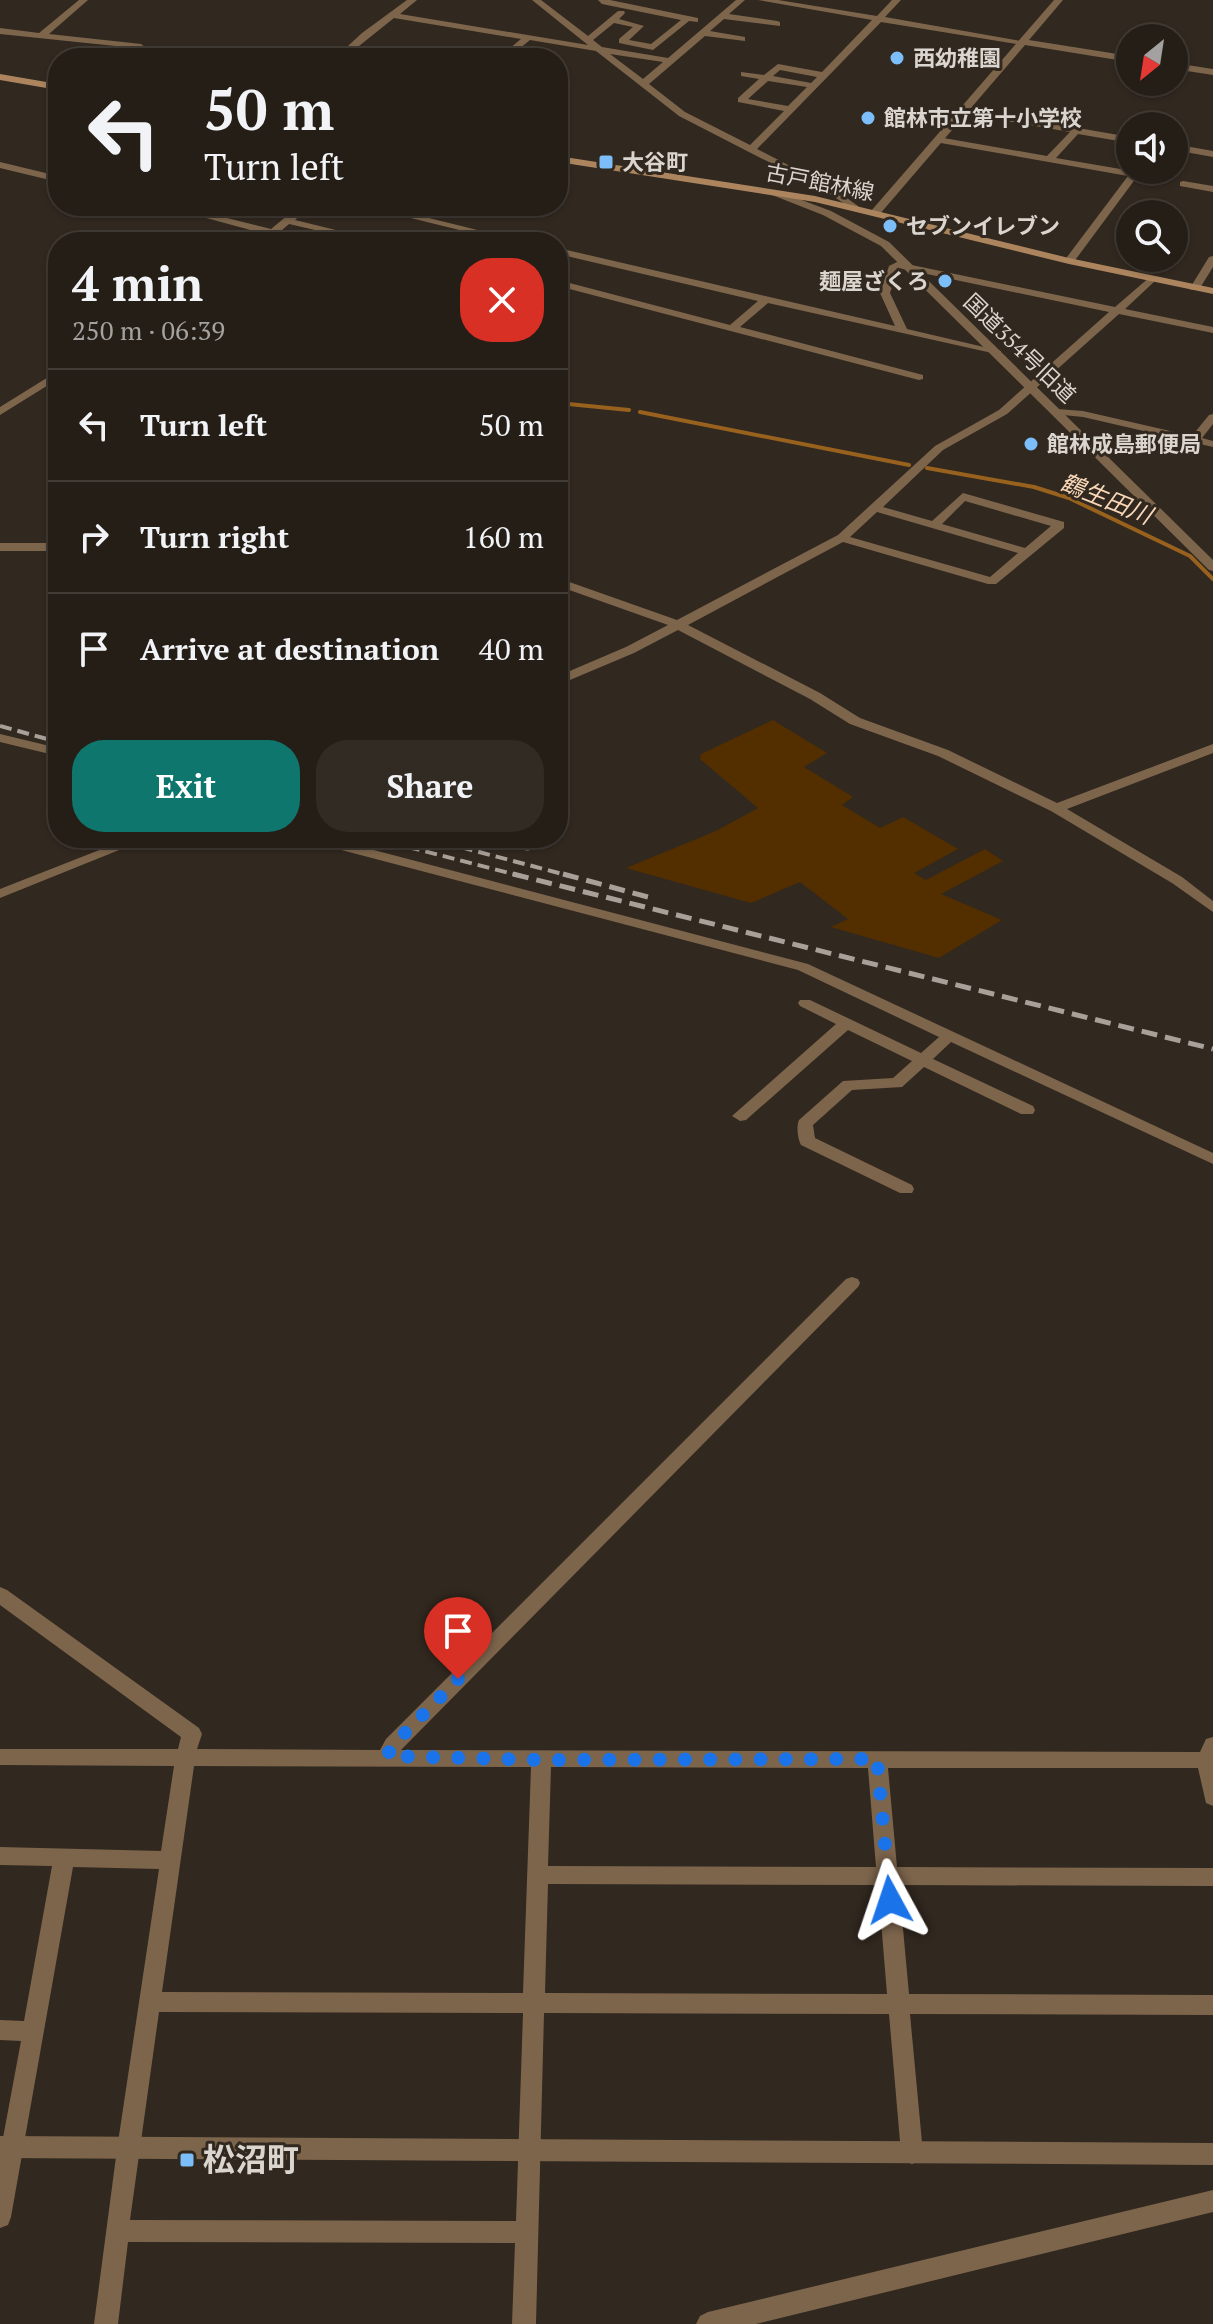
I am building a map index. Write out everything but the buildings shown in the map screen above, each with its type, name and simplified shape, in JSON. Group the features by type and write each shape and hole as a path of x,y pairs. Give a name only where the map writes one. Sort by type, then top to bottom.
{"main road":[{"path":"1,78 48,85"},
{"name":"古戸館林線","path":"568,161 855,208 1069,261 1213,291"}],"street":[{"path":"43,34 84,0"},
{"path":"351,48 413,0"},
{"path":"536,0 682,114 830,190 855,208"},
{"path":"642,85 741,0"},
{"path":"762,0 1116,57"},
{"path":"752,149 897,0"},
{"path":"875,213 1059,0"},
{"path":"602,1 715,23"},
{"path":"588,40 629,7"},
{"path":"392,15 671,61"},
{"path":"723,16 777,24"},
{"path":"612,20 646,26 622,41 653,47 688,18"},
{"path":"662,29 673,31"},
{"path":"0,31 140,48"},
{"path":"703,33 742,39"},
{"path":"514,48 527,38"},
{"path":"792,110 741,100 778,67 824,75"},
{"path":"1188,68 1213,72"},
{"path":"744,74 814,86"},
{"path":"962,111 1116,138"},
{"path":"1050,159 1076,131"},
{"path":"938,140 1116,169"},
{"path":"1188,150 1213,154"},
{"path":"0,173 5,166 48,177"},
{"path":"1069,261 1127,184"},
{"path":"1183,184 1213,189"},
{"name":"国道354号旧道","path":"775,193 871,235 997,353 1213,567"},
{"path":"206,216 269,232"},
{"path":"274,232 294,216"},
{"path":"410,216 478,232"},
{"path":"288,221 336,232"},
{"path":"568,253 997,353"},
{"path":"1195,288 1213,259"},
{"path":"903,332 885,293 885,286 894,266 906,265 1213,330"},
{"path":"568,676 679,625 842,538 939,448 1003,412 1032,388 1151,279"},
{"path":"568,286 919,377"},
{"path":"733,328 766,299"},
{"path":"0,412 48,381"},
{"path":"1057,412 1083,414 1213,444"},
{"path":"1194,440 1213,417"},
{"path":"842,538 992,581 1060,525 963,497 933,526"},
{"path":"875,508 1027,552"},
{"path":"0,547 48,547"},
{"path":"568,586 679,625 815,696 855,721 943,753 1056,808 1177,880 1213,908"},
{"path":"0,738 48,750"},
{"path":"1056,808 1213,748"},
{"path":"0,894 117,848"},
{"path":"349,848 586,912 773,957 832,979 1213,1159"},
{"path":"805,1003 1027,1110"},
{"path":"740,1116 847,1023"},
{"path":"906,1189 807,1141 805,1124 848,1085 897,1083 950,1035"},
{"path":"387,1756 403,1734 852,1283"},
{"path":"0,1595 192,1734 185,1758 170,1860 106,2324"},
{"path":"0,1757 387,1756 541,1760 1211,1755 1213,1797"},
{"path":"877,1759 912,2153"},
{"path":"524,2324 541,1760"},
{"path":"0,1856 170,1860"},
{"path":"0,2217 5,2147 32,2031 64,1857"},
{"path":"538,1875 1213,1877"},
{"path":"150,2002 1213,2005"},
{"path":"0,2030 32,2031"},
{"path":"5,2147 1213,2154"},
{"path":"708,2324 1213,2201"},
{"path":"119,2231 526,2232"}],"shaded area":[{"path":"773,720 827,753 804,767 853,797 842,805 880,828 903,817 958,849 914,873 926,880 985,849 1003,861 941,894 1002,920 939,958 831,927 848,919 800,882 751,903 626,868 716,831 758,808 700,759 701,754"}],"waterway":[{"name":"鶴生田川","path":"568,404 629,410"},
{"name":"鶴生田川","path":"640,412 909,465"},
{"name":"鶴生田川","path":"927,468 1034,487 1069,498 1190,556 1213,579"}],"railway":[{"path":"0,726 48,739"},
{"path":"412,848 521,876"},
{"path":"464,848 570,876"},
{"path":"513,874 521,876"},
{"path":"563,874 648,897"},
{"path":"521,876 1213,1049"}],"place":[{"name":"西幼稚園","path":"897,58"},
{"name":"館林市立第十小学校","path":"868,118"},
{"name":"大谷町","path":"606,162"},
{"name":"セブンイレブン","path":"890,226"},
{"name":"麺屋ざくろ","path":"945,281"},
{"name":"館林成島郵便局","path":"1031,444"},
{"name":"松沼町","path":"187,2160"}],"route":[{"path":"458,1679 393,1745 387,1756 541,1760 877,1759 890,1900"}]}
